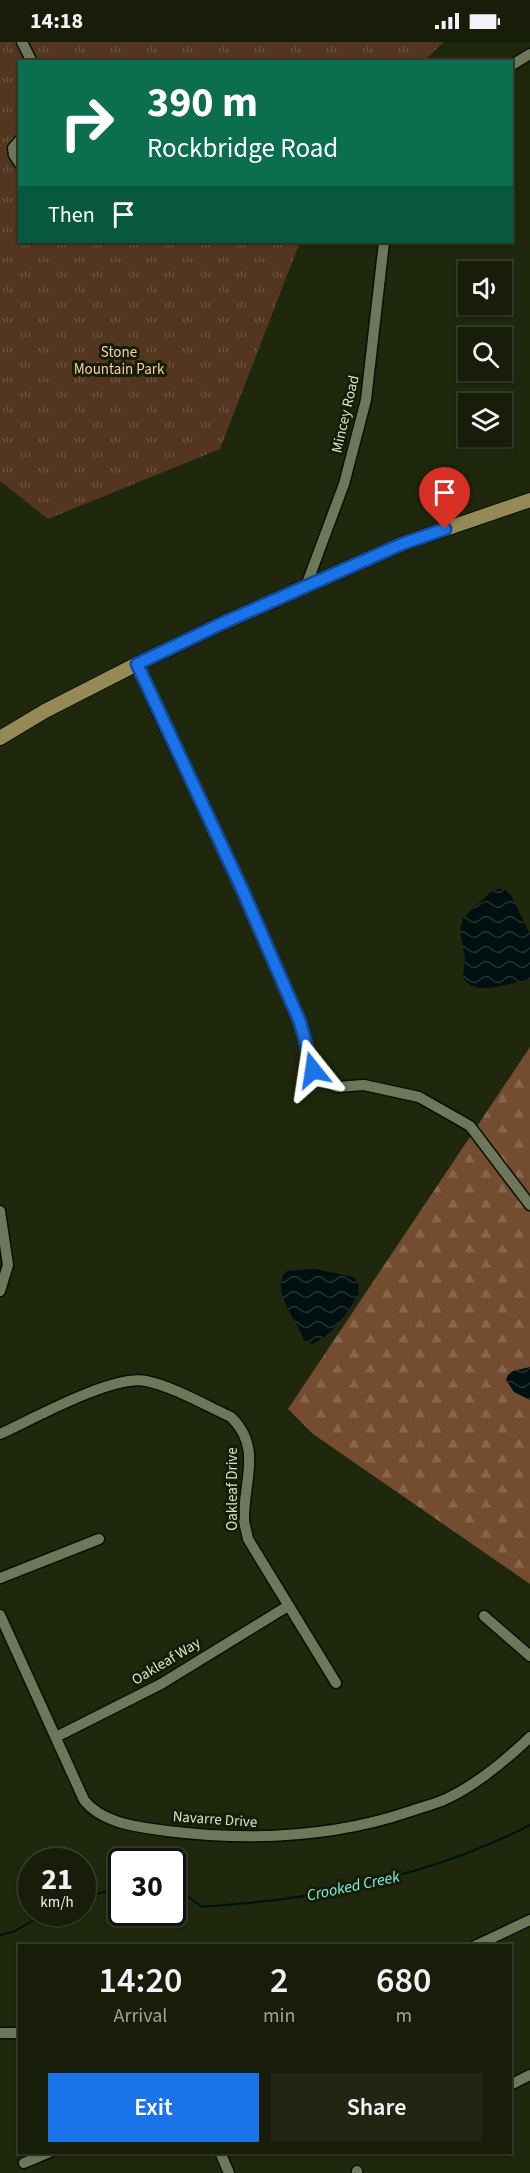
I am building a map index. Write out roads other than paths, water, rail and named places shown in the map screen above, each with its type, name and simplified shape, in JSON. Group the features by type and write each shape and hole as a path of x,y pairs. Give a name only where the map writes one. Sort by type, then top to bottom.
{"main road":[{"path":"0,738 45,711 137,664 306,586 402,544 530,500"}],"street":[{"path":"22,42 31,60"},
{"path":"513,64 530,54"},
{"path":"18,143 13,148 18,161"},
{"name":"Mincey Road","path":"306,586 344,484 366,400 384,243"},
{"path":"137,664 246,899 300,1022 313,1070 326,1082 337,1087 363,1085 419,1098 470,1126 530,1205"},
{"path":"0,1211 8,1265 0,1291"},
{"name":"Oakleaf Drive","path":"0,1434 110,1384 133,1380 156,1383 231,1417 240,1425 249,1446 244,1521 248,1539 336,1683"},
{"path":"0,1578 99,1539"},
{"name":"Oakleaf Way","path":"57,1737 161,1684 288,1606"},
{"name":"Navarre Drive","path":"0,1615 84,1800 91,1809 110,1820 166,1831 246,1838 303,1835 371,1823 445,1800 506,1760 530,1737"},
{"path":"484,1616 530,1656"},
{"path":"479,1944 530,1920"},
{"path":"0,2033 18,2033"},
{"path":"512,2084 530,2076"},
{"path":"24,2163 45,2154"},
{"path":"221,2154 229,2173"}],"water":[{"path":"505,889 512,897 530,934 530,979 494,987 476,987 463,978 465,958 460,931 463,918 492,891"},
{"path":"315,1269 353,1277 358,1281 359,1294 333,1329 312,1344 305,1341 286,1305 281,1286 282,1278 287,1271"},
{"path":"530,1367 530,1400 514,1392 506,1380 513,1371"}],"waterway":[{"name":"Crooked Creek","path":"186,1895 202,1907 303,1896 361,1885 448,1860 530,1825"},
{"name":"Crooked Creek","path":"96,1894 108,1891"},
{"name":"Crooked Creek","path":"0,1935 13,1932 24,1926"}],"park label":[{"name":"Stone Mountain Park","path":"119,360"}]}
